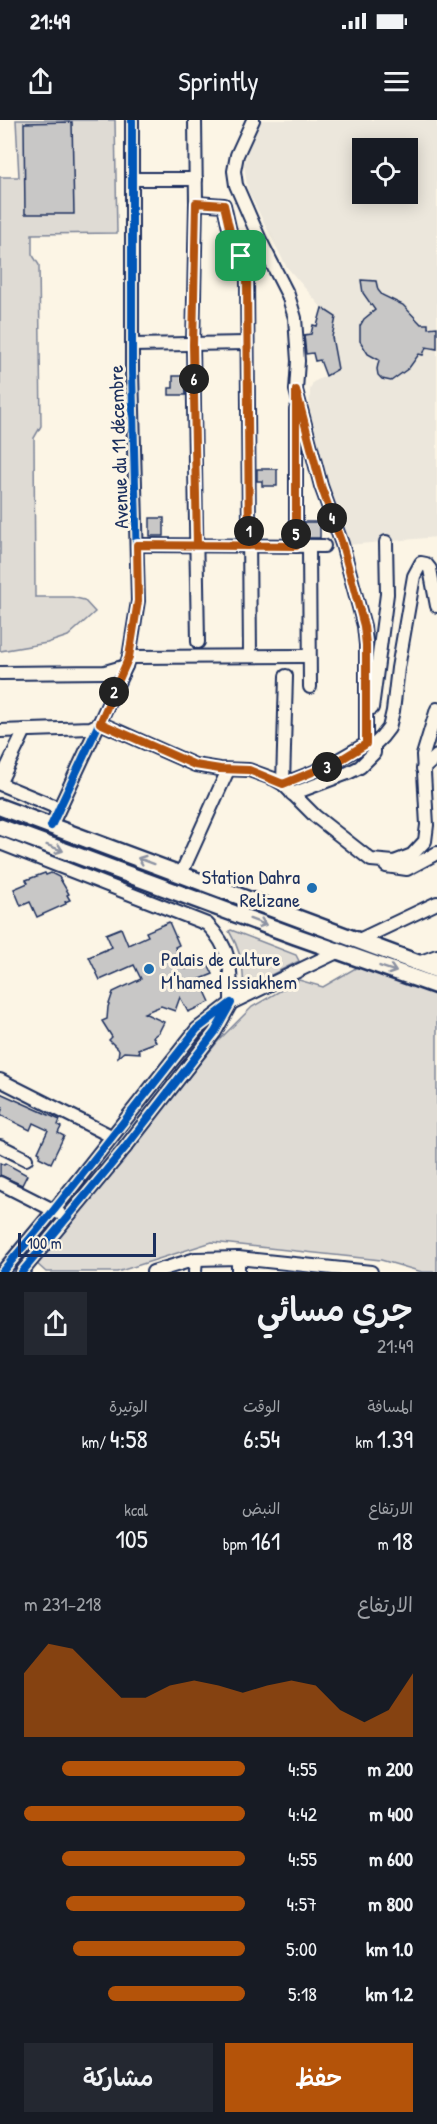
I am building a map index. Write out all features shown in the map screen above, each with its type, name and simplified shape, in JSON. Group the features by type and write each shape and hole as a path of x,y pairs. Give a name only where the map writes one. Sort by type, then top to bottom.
{"main road":[{"path":"0,807 437,970"},
{"path":"0,827 437,986"}],"street":[{"name":"Avenue du 11 décembre","path":"51,826 128,662 138,601 132,345 132,120"},
{"path":"195,120 193,345 198,642"},
{"path":"253,120 237,155 234,171 236,185 292,307 296,330 302,546 310,687"},
{"path":"132,179 196,179"},
{"path":"196,203 224,205 233,245 241,256 247,279 250,656"},
{"path":"132,345 247,343"},
{"path":"292,794 360,767 374,753 370,745 364,626 342,544 321,486 296,390"},
{"path":"370,745 387,594 386,542"},
{"path":"137,545 324,546"},
{"path":"283,784 337,762 370,745 382,737 389,728 414,576 421,563 426,564 430,569 437,606"},
{"path":"0,673 105,672 128,662 250,656 309,656"},
{"path":"283,784 286,676"},
{"path":"430,828 423,755 437,710"},
{"path":"0,731 91,728 100,723 195,765 228,770 249,770 283,784 315,816 371,860 389,867 407,869 437,853"},
{"path":"25,730 0,783 58,808"},
{"path":"423,769 437,756"},
{"path":"181,874 228,770"},
{"path":"371,860 394,862 412,855 425,841 437,810"},
{"path":"0,843 207,924 221,940 229,959 231,1003 214,1032 28,1270"},
{"path":"359,940 437,903"},
{"path":"295,936 306,942 309,947 312,953 310,965"},
{"path":"2,1272 197,1029 231,1003 339,951"},
{"path":"418,963 437,956"},
{"path":"0,1080 111,1136"},
{"path":"0,1146 26,1159"},
{"path":"0,1183 68,1217"},
{"path":"238,1258 238,1272"},
{"path":"153,1272 238,1258 279,1267 363,1272"}],"shaded area":[{"path":"16,120 115,120 117,233 32,234 32,254 39,265 41,426 34,438 35,597 72,597 84,600 95,612 68,636 47,643 0,651 0,177 19,177"},
{"path":"261,120 437,120 437,537 348,545 320,465 309,418 310,390 313,382 326,376 320,360 315,361 313,353 299,356 296,335 311,334 313,325 317,325 322,308 286,266 248,191 244,165 249,144"},
{"path":"229,931 296,955 299,961 243,989 241,959"},
{"path":"359,966 437,990 437,1272 422,1272 381,1260 212,1242 117,1272 46,1272 36,1263 219,1040 252,1007 299,980 323,987"}],"building":[{"path":"72,122 74,214 25,214 24,123"},
{"path":"361,280 376,281 382,295 403,305 421,324 428,324 428,328 437,327 437,349 426,347 423,355 419,354 409,368 391,381 382,379 378,375 379,360 368,354 360,341 360,326 364,319 375,310 363,293"},
{"path":"322,308 336,317 332,337 338,369 326,376 320,360 315,361 313,353 306,354 304,335 311,334 313,325 317,326"},
{"path":"173,376 185,376 186,395 169,395 169,388 173,388"},
{"path":"257,469 277,469 277,486 262,486 262,481 257,481"},
{"path":"150,518 164,518 164,536 150,536"},
{"path":"304,522 320,522 320,538 304,538"},
{"path":"45,873 59,877 70,900 37,917 30,902 21,906 14,889 28,883 26,880"},
{"path":"169,922 179,945 175,947 186,969 206,960 213,974 191,983 204,989 210,1002 188,1012 180,997 175,1011 161,1006 144,1013 164,1022 159,1032 153,1037 156,1042 138,1049 140,1053 124,1052 118,1057 119,1050 109,1040 112,1037 102,1021 107,1019 113,992 141,979 134,965 100,980 89,957 112,947 106,934 121,928 128,945 148,936 146,932"},
{"path":"0,1093 60,1120 58,1125 61,1127 58,1133 64,1136 51,1163 39,1157 38,1152 48,1130 33,1123 30,1130 0,1115 3,1107 0,1106"},
{"path":"0,1163 4,1165 5,1163 27,1175 22,1185 0,1175"}],"cycle path":[{"path":"51,826 126,666 138,601 132,371 132,120"},
{"path":"2,1272 197,1029 231,1003 215,1032 124,1149 22,1272"}],"place":[{"name":"Station Dahra Relizane","path":"312,888"},
{"name":"Palais de culture M'hamed Issiakhem","path":"149,969"}],"route":[{"path":"241,256 233,245 224,205 196,203 193,345 197,545 249,546 296,546 296,390 321,486 342,544 358,600 366,645 366,744 337,762 283,784 249,770 195,765 100,723 129,657 138,601 137,545 249,546 247,279 241,256"}]}
